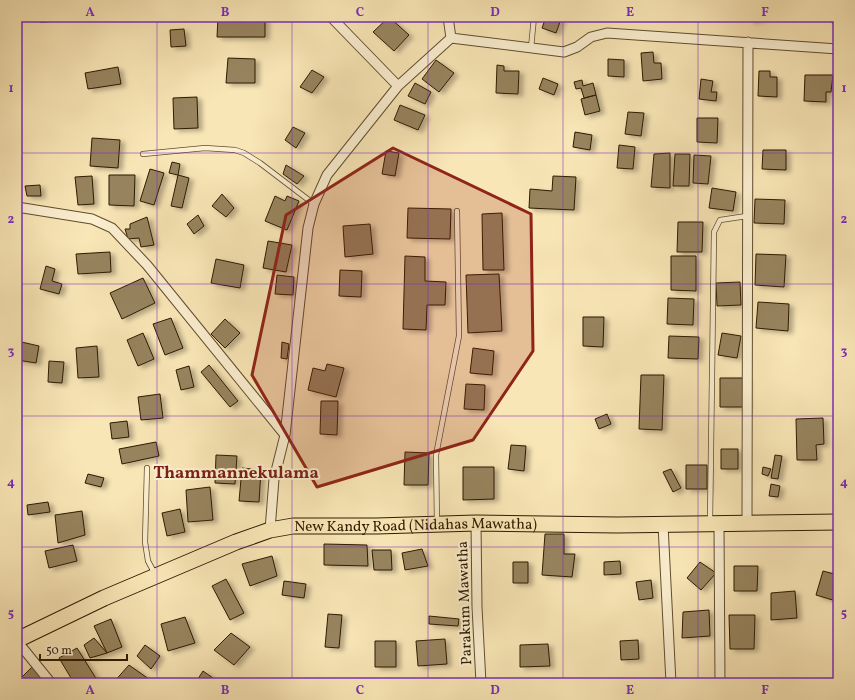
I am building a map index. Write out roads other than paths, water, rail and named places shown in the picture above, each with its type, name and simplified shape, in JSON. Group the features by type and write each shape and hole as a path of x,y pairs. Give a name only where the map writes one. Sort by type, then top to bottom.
{"main road":[{"name":"New Kandy Road (Nidahas Mawatha)","path":"17,640 104,598 236,542 270,530 292,526 377,526 476,523 663,525 838,522"}],"street":[{"path":"331,17 398,86"},
{"path":"448,17 452,38"},
{"path":"270,530 274,479 285,435 308,228 314,204 327,175 398,86 452,38 564,52 577,47 591,36 607,32 838,49"},
{"path":"747,523 748,42"},
{"path":"17,208 92,219 112,228 148,265 285,435"},
{"name":"Parakum Mawatha","path":"476,523 477,607 481,683"},
{"path":"714,524 720,683"},
{"path":"663,525 671,683"},
{"path":"17,640 50,683"}],"lane":[{"path":"42,20 64,17"},
{"path":"531,48 534,17"},
{"path":"143,154 205,148 235,150 244,153 260,163 314,204"},
{"path":"437,524 436,454 459,336 457,211"},
{"path":"714,524 714,232 720,220 747,216"},
{"path":"147,468 145,542 148,561 156,576"}],"district":[{"name":"Thammannekulama","path":"236,472"}]}
